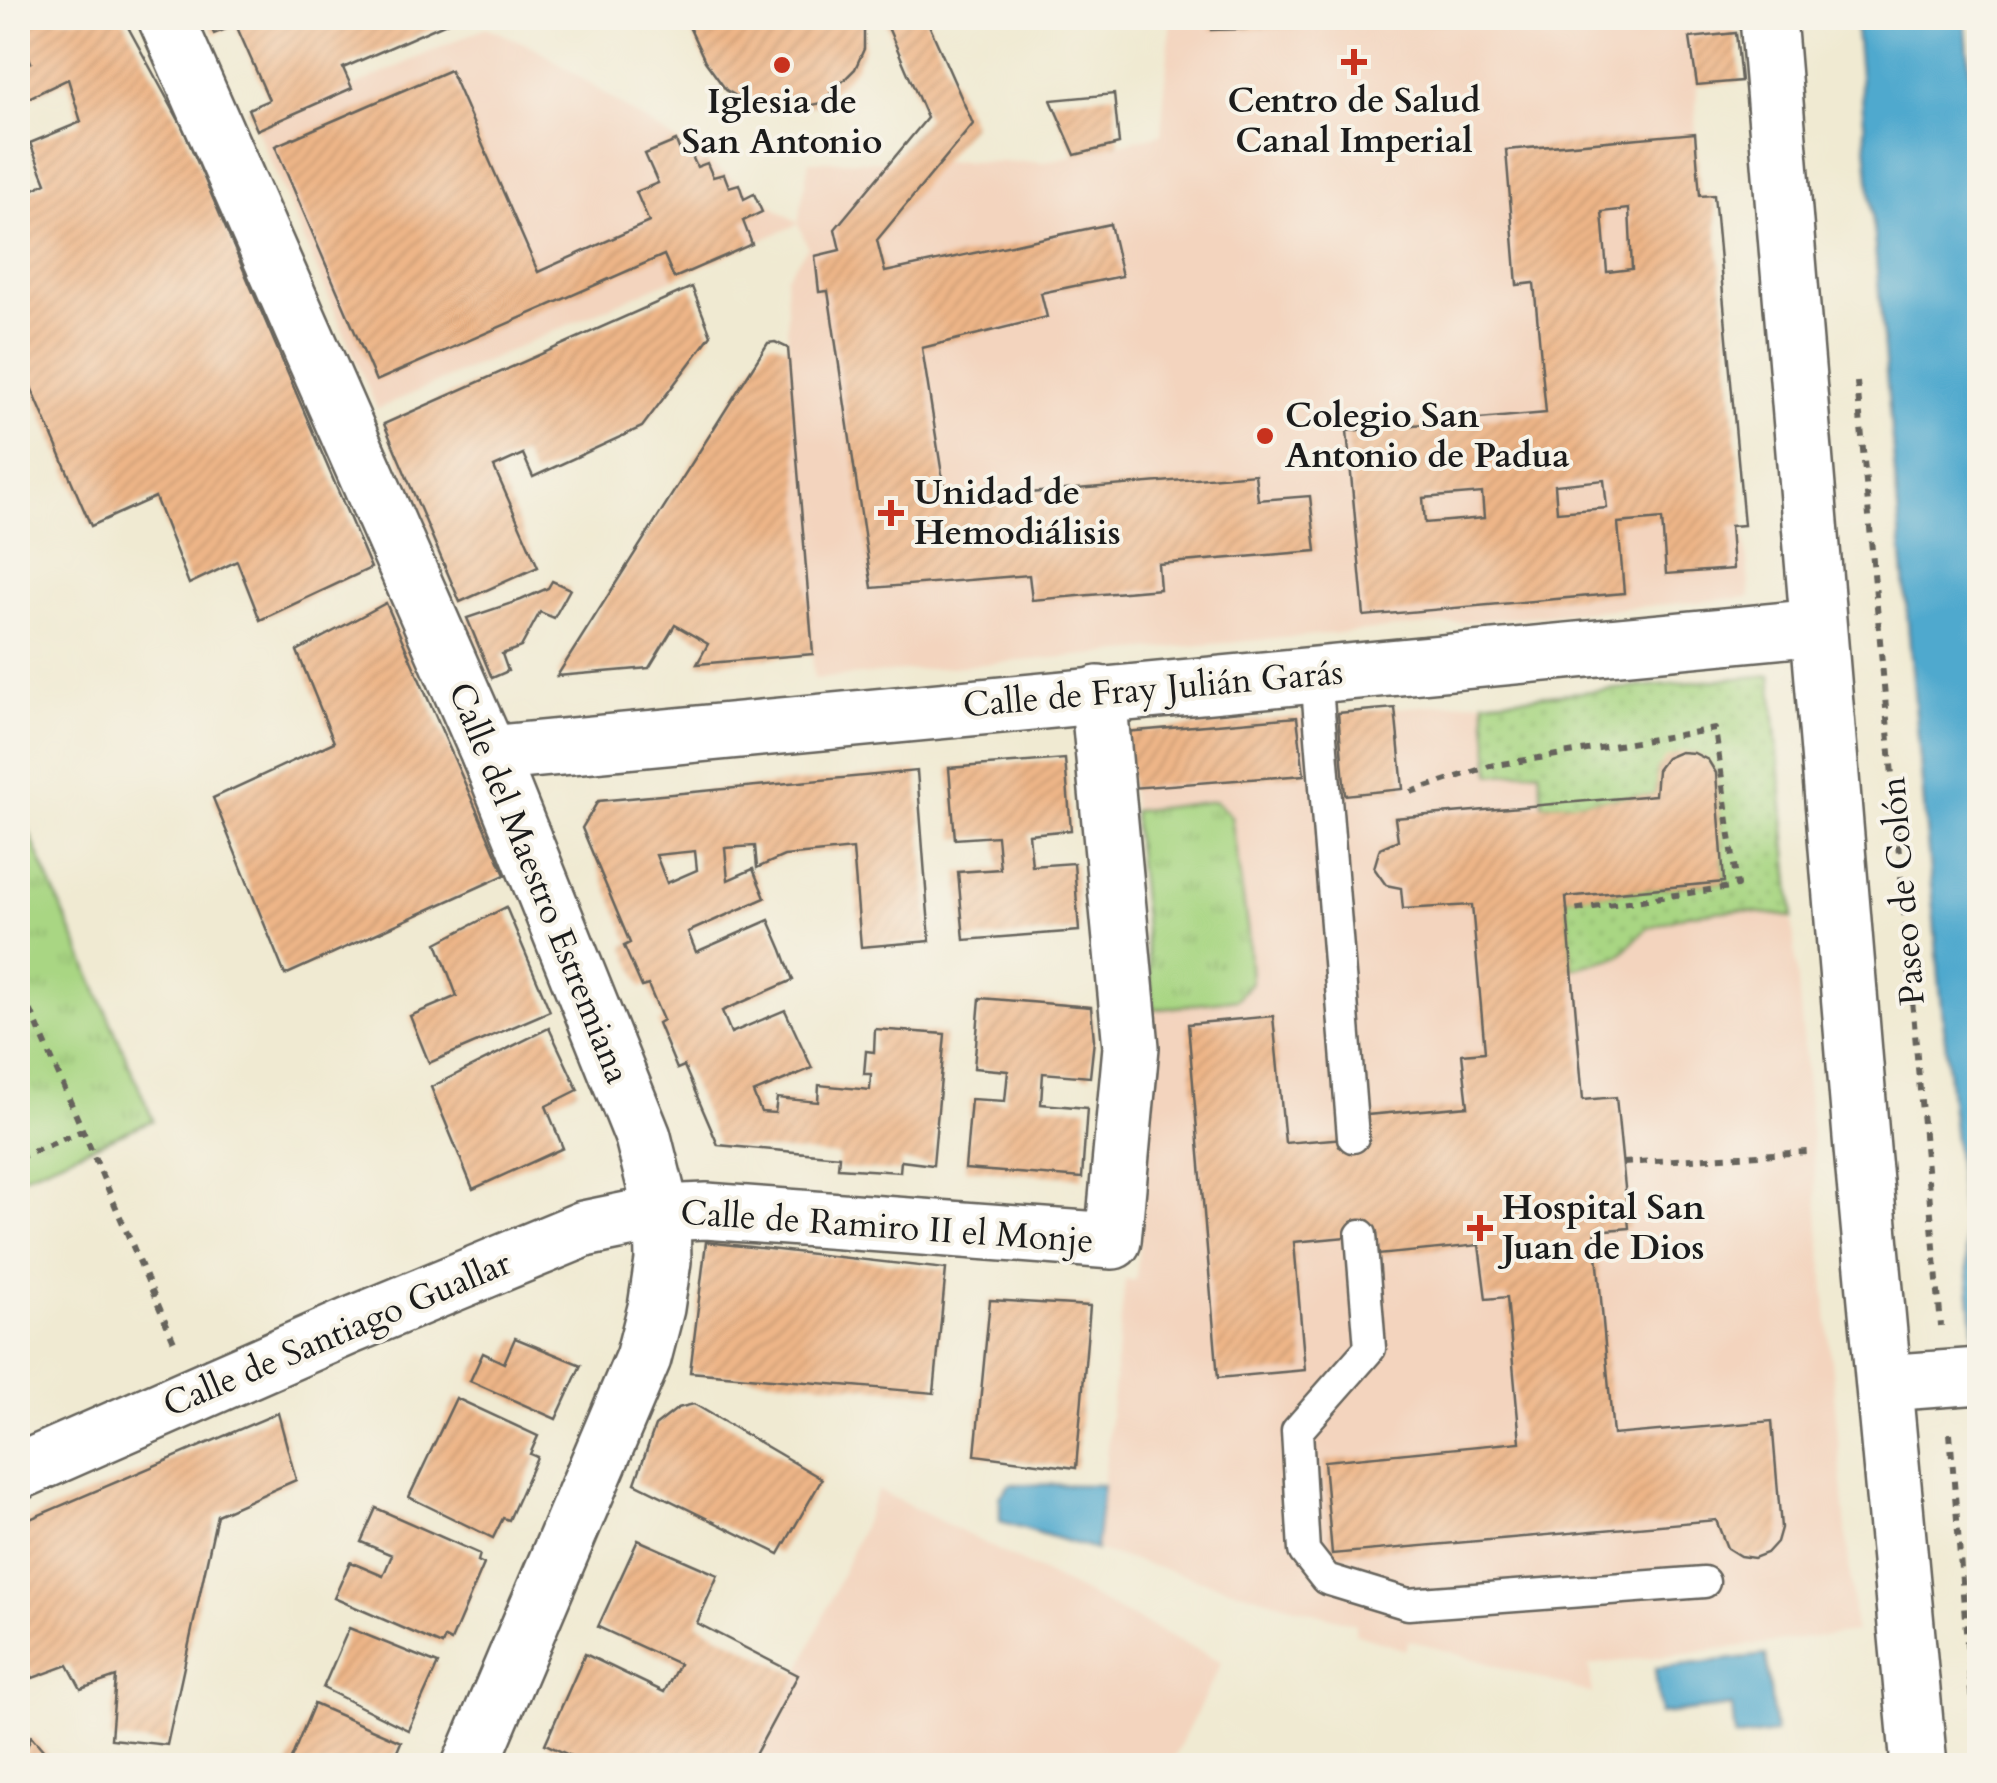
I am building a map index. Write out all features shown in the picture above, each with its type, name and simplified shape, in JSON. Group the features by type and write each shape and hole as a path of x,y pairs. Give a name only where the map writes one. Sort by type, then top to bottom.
{"street":[{"name":"Calle del Maestro Estremiana","path":"166,18 488,754 643,1136 662,1213 663,1261 643,1358 470,1766"},
{"name":"Paseo de Colón","path":"1768,18 1919,1766"},
{"name":"Calle de Fray Julián Garás","path":"488,754 1818,627"},
{"name":"Calle de Ramiro II el Monje","path":"662,1213 706,1211 1113,1241 1131,1046 1098,694"},
{"name":"Calle de Santiago Guallar","path":"18,1472 584,1228 662,1213"},
{"path":"1884,1384 1962,1377"}],"lane":[{"path":"1316,674 1353,1138"},
{"path":"1361,1235 1370,1348 1298,1430 1304,1551 1326,1579 1408,1604 1704,1582"}],"path":[{"name":"Paseo de Colón","path":"1856,367 1962,1377 1972,1708"},
{"path":"1411,792 1490,766 1714,729 1737,886 1566,912"},
{"path":"18,981 196,1393"},
{"path":"18,1158 82,1130"},
{"path":"1622,1163 1814,1152"}],"shaded area":[{"name":"Colegio San Antonio de Padua","path":"1171,18 1733,18 1736,33 1691,38 1697,85 1695,133 1700,196 1714,195 1750,597 814,679 788,348 786,277 808,247 798,224 377,409 257,130 486,27 536,48 798,223 809,161 1045,162 1161,134"},
{"name":"Hospital San Juan de Dios","path":"1771,675 1855,1632 1589,1665 1593,1694 1409,1640 1405,1650 1355,1633 1355,1624 1096,1550 1125,1280 1136,1280 1156,1040 1125,732"},
{"path":"878,1490 1222,1662 1170,1765 749,1766 798,1675"}],"green space":[{"path":"1771,675 1793,917 1738,910 1690,914 1647,928 1618,957 1572,969 1566,897 1724,882 1716,773 1702,757 1682,754 1658,769 1655,795 1543,805 1539,770 1491,775 1484,701"},
{"path":"1215,801 1231,816 1251,982 1237,999 1153,1010 1133,811"},
{"path":"18,807 153,1120 18,1178"}],"water":[{"path":"1855,18 1965,18 1980,182 1979,1386 1939,977"},
{"path":"1010,1484 1103,1485 1096,1550 1000,1521 1000,1497"},
{"path":"1766,1655 1775,1733 1735,1738 1732,1706 1660,1714 1655,1668"}],"building":[{"path":"18,18 123,18 182,126 371,568 260,620 237,561 189,584 155,497 91,526 18,357 18,197 46,183 30,143 81,122 68,79 18,103 18,68 31,62 18,31"},
{"path":"207,18 458,18 343,68 352,88 257,130 248,109 269,100 236,25 214,34"},
{"name":"Iglesia de San Antonio","path":"685,18 864,18 864,49 855,69 821,103 779,112 757,108 726,90 705,61"},
{"path":"884,18 926,18 973,124 877,240 885,272 1110,224 1122,276 1041,293 1047,317 922,348 946,500 1255,474 1258,500 1310,496 1316,551 1158,564 1160,589 1032,600 1029,575 872,588 828,291 819,292 815,256 840,250 835,229 927,118"},
{"path":"1210,18 1529,18 1529,21 1211,30"},
{"path":"1736,33 1741,81 1697,85 1690,38"},
{"path":"450,70 538,272 649,222 636,192 658,183 645,154 676,141 682,156 690,152 697,167 707,163 713,177 724,174 729,187 739,184 744,199 754,194 762,212 743,221 752,244 674,278 664,255 376,381 275,146"},
{"path":"1114,94 1119,144 1075,155 1051,100"},
{"path":"1695,133 1700,196 1714,195 1744,525 1730,526 1733,569 1666,574 1662,519 1618,523 1624,593 1364,616 1347,431 1546,413 1534,283 1517,285 1506,150","holes":["1629,209 1632,269 1607,272 1602,212","1604,480 1607,508 1557,512 1555,485","1482,493 1484,518 1425,523 1423,498"]},
{"path":"692,287 711,335 642,427 533,477 523,454 494,467 538,567 460,602 384,424"},
{"path":"768,343 788,348 813,654 697,664 708,644 675,625 649,668 557,676"},
{"path":"552,581 570,589 554,618 540,612 521,647 502,654 508,671 492,678 467,618 521,600 548,588"},
{"path":"386,603 505,875 285,975 213,798 334,742 297,651"},
{"path":"1395,708 1403,789 1345,795 1338,713"},
{"path":"1297,717 1304,775 1131,788 1125,732"},
{"path":"1680,752 1708,760 1716,773 1724,882 1566,897 1583,1100 1616,1097 1629,1228 1595,1231 1613,1435 1772,1421 1781,1528 1777,1542 1767,1553 1754,1558 1740,1556 1727,1548 1716,1520 1332,1554 1324,1461 1520,1442 1507,1297 1486,1299 1479,1245 1378,1255 1377,1234 1294,1242 1305,1370 1218,1378 1188,1024 1273,1016 1285,1143 1369,1136 1367,1115 1468,1106 1462,1054 1485,1052 1472,905 1403,909 1401,888 1386,885 1374,868 1380,848 1398,840 1395,818 1655,795 1657,770 1666,758"},
{"path":"1065,759 1071,830 1029,834 1032,866 1074,863 1079,931 964,940 958,872 1000,869 997,836 955,839 949,768"},
{"path":"917,771 930,941 861,947 853,849 784,856 757,868 755,846 725,848 728,880 753,869 765,898 688,932 696,952 769,920 782,950 793,980 722,1011 731,1033 785,1010 812,1068 753,1093 761,1112 775,1113 777,1098 818,1102 819,1085 870,1090 871,1074 864,1074 866,1051 874,1052 875,1029 945,1034 933,1165 901,1161 900,1172 838,1168 839,1156 718,1145 684,1066 677,1069 648,985 642,987 627,953 624,946 630,943 582,828 598,801","holes":["695,851 697,870 667,883 656,855"]},
{"path":"506,907 550,1011 429,1063 410,1016 457,996 437,943"},
{"path":"980,998 1091,1007 1094,1040 1090,1077 1043,1073 1041,1104 1087,1108 1082,1178 965,1169 971,1099 1005,1101 1008,1071 974,1068"},
{"path":"549,1028 578,1090 546,1106 563,1148 473,1189 431,1087"},
{"path":"706,1242 946,1269 934,1393 690,1372"},
{"path":"990,1300 1090,1306 1076,1468 975,1455"},
{"path":"515,1338 581,1365 556,1419 470,1381 483,1353 504,1363"},
{"path":"456,1398 538,1436 530,1454 537,1457 509,1520 503,1518 493,1538 409,1497"},
{"path":"694,1404 822,1479 779,1554 635,1483 655,1426 678,1408"},
{"path":"278,1413 296,1480 217,1515 167,1745 111,1739 116,1677 81,1689 68,1665 33,1678 18,1651 18,1524"},
{"path":"376,1508 480,1554 478,1561 484,1564 451,1641 445,1638 442,1645 334,1598 350,1562 383,1576 392,1555 361,1542"},
{"path":"638,1540 718,1575 697,1623 798,1675 749,1766 592,1766 545,1744 585,1654 664,1692 679,1664 598,1627"},
{"path":"349,1628 438,1664 408,1730 323,1688"},
{"path":"314,1704 401,1742 391,1766 288,1766"},
{"path":"31,1736 57,1766 20,1766"}],"place":[{"name":"Centro de Salud Canal Imperial","path":"1354,62"},
{"name":"Iglesia de San Antonio","path":"782,65"},
{"name":"Colegio San Antonio de Padua","path":"1265,436"},
{"name":"Unidad de Hemodiálisis","path":"891,513"},
{"name":"Hospital San Juan de Dios","path":"1480,1228"}]}
